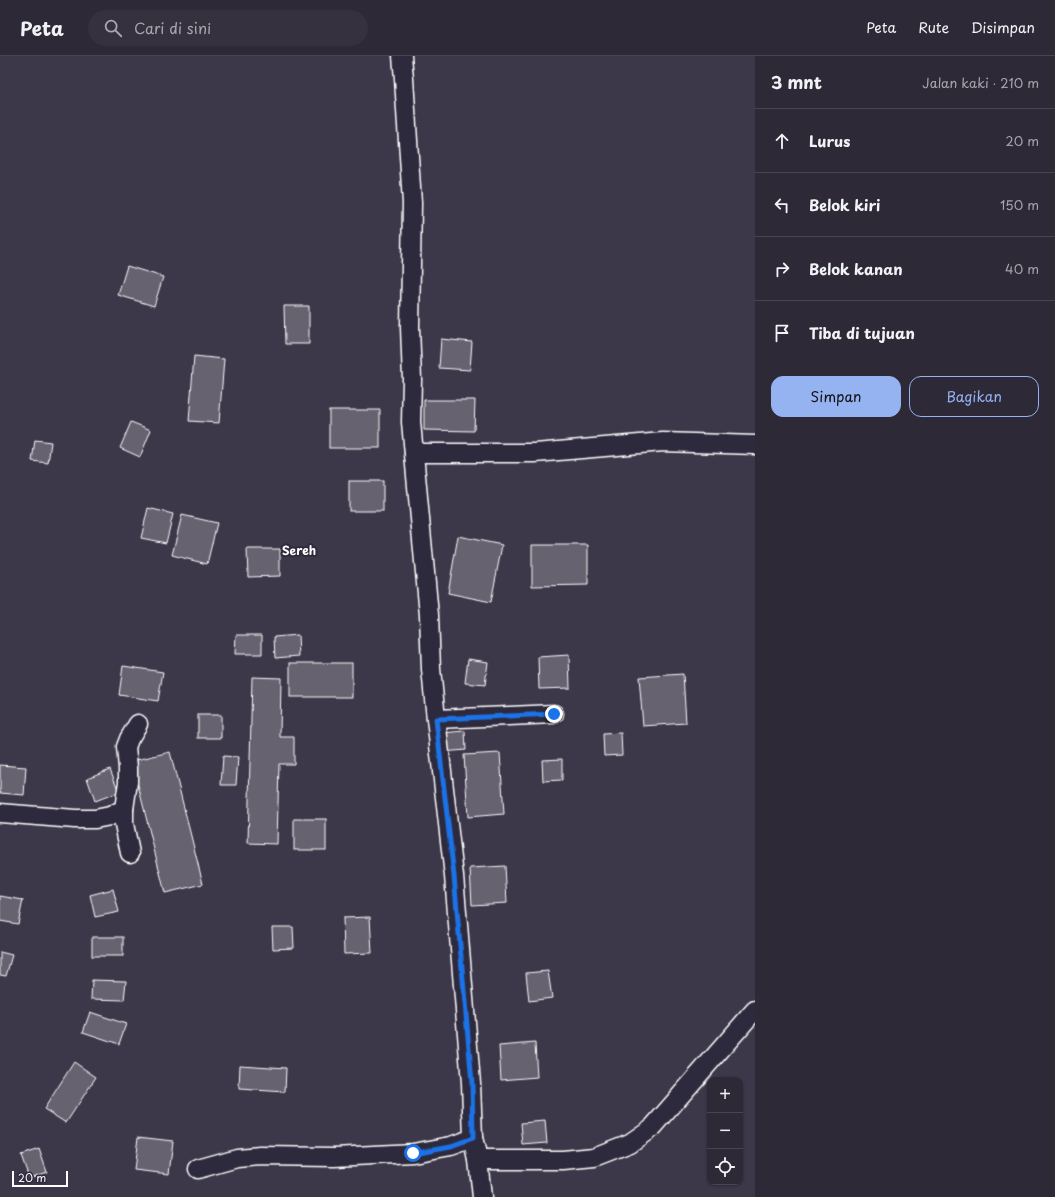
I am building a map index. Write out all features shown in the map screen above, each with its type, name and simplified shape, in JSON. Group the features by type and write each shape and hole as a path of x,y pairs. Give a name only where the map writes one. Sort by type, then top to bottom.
{"street":[{"path":"402,56 412,203 410,327 412,380 411,422 429,615 431,669 454,876 472,1083 473,1138 478,1160 482,1197"},
{"path":"414,452 534,452 663,442 755,445"},
{"path":"436,719 554,714"},
{"path":"130,853 124,824 124,809 128,782 126,747 138,724"},
{"path":"0,812 75,819 94,819 110,816 124,809"},
{"path":"478,1160 563,1160 594,1157 630,1143 653,1127 755,1010"},
{"path":"198,1168 237,1158 260,1156 334,1157 413,1153 451,1146 473,1138"}],"building":[{"path":"127,266 163,277 154,306 118,295"},
{"path":"284,306 309,306 309,344 285,344"},
{"path":"441,339 472,342 470,370 439,368"},
{"path":"194,356 224,359 219,423 189,421"},
{"path":"424,400 475,400 474,431 424,430"},
{"path":"329,410 380,410 380,448 329,448"},
{"path":"131,422 151,430 140,457 120,448"},
{"path":"35,440 51,442 48,463 32,461"},
{"path":"349,481 383,481 383,511 349,511"},
{"path":"148,508 173,514 166,543 141,538"},
{"path":"182,515 217,523 207,564 172,555"},
{"path":"458,536 502,545 491,602 448,593"},
{"path":"532,545 588,545 588,585 532,586"},
{"path":"247,549 280,549 280,576 248,577"},
{"path":"236,635 262,635 262,654 235,654"},
{"path":"298,635 299,656 275,658 274,637"},
{"path":"569,655 570,688 539,689 538,657"},
{"path":"468,659 488,662 485,685 465,683"},
{"path":"290,663 352,663 352,697 290,697"},
{"path":"123,666 163,672 158,701 119,695"},
{"path":"683,674 686,723 643,726 639,677"},
{"path":"252,677 281,678 280,737 294,737 294,764 279,764 277,844 248,843"},
{"path":"198,715 221,715 221,738 198,738"},
{"path":"465,731 466,750 442,752 441,733"},
{"path":"621,733 622,755 604,756 603,734"},
{"path":"170,752 203,884 165,893 132,761"},
{"path":"500,753 504,814 468,817 464,755"},
{"path":"223,756 238,757 236,785 221,785"},
{"path":"562,759 562,780 543,781 542,760"},
{"path":"0,765 26,767 24,795 0,793"},
{"path":"110,769 119,792 95,801 87,778"},
{"path":"294,819 326,819 326,850 294,850"},
{"path":"505,866 507,903 472,905 470,868"},
{"path":"113,889 119,912 95,917 90,895"},
{"path":"0,896 23,900 18,924 0,921"},
{"path":"370,917 372,953 344,954 343,918"},
{"path":"272,927 293,927 294,948 273,949"},
{"path":"92,937 123,937 123,956 92,956"},
{"path":"0,952 12,955 6,976 0,975"},
{"path":"548,971 552,998 529,1001 526,973"},
{"path":"92,980 126,981 124,1000 91,999"},
{"path":"90,1012 126,1024 119,1044 83,1032"},
{"path":"535,1043 537,1077 501,1080 499,1046"},
{"path":"74,1062 96,1077 66,1123 44,1109"},
{"path":"240,1065 286,1068 285,1092 239,1089"},
{"path":"545,1121 547,1143 523,1145 521,1123"},
{"path":"138,1137 173,1141 169,1174 134,1170"},
{"path":"39,1149 47,1172 29,1178 21,1155"}],"district":[{"name":"Sereh","path":"299,550"}],"route":[{"path":"413,1153 451,1146 473,1138 472,1083 454,876 436,719 554,714"}]}
